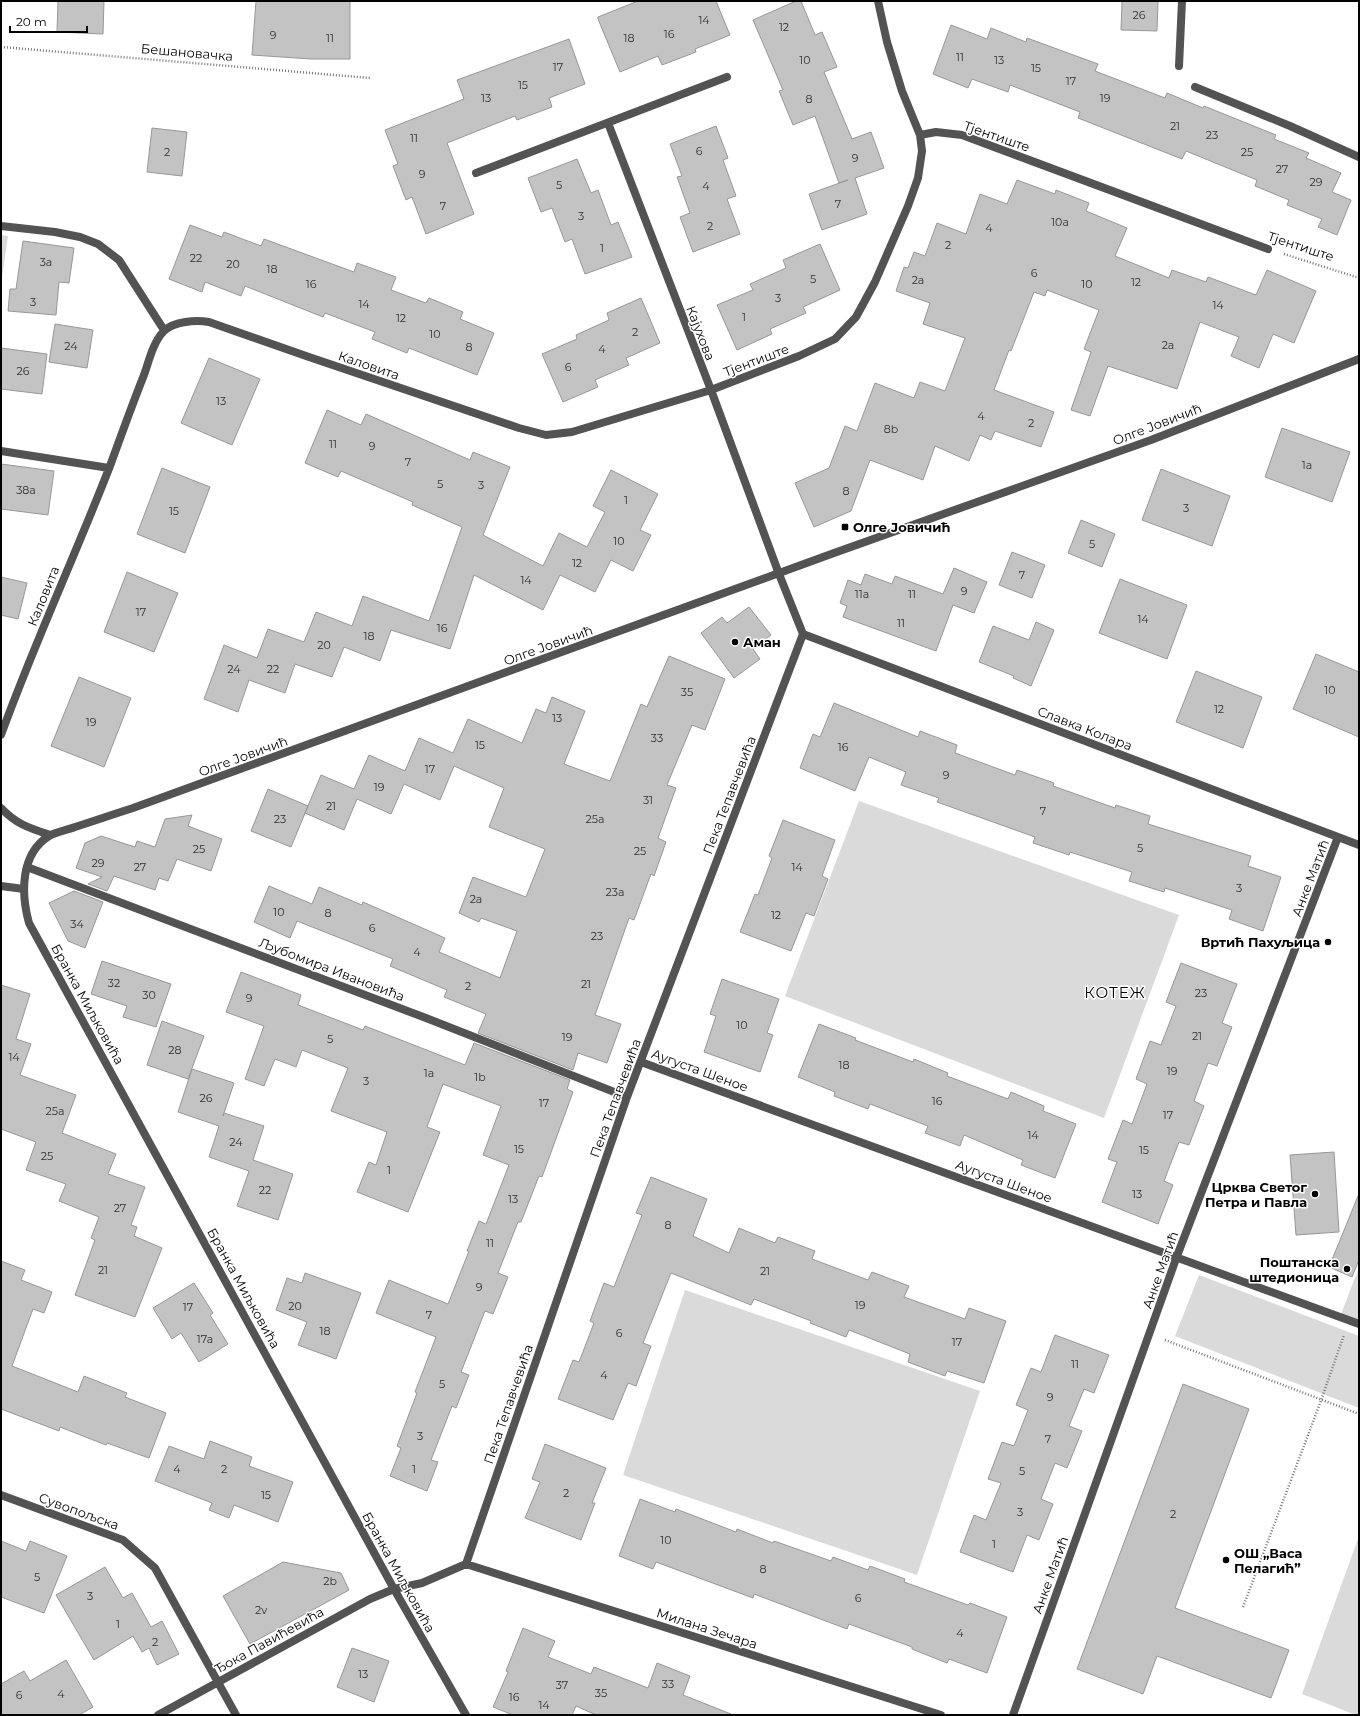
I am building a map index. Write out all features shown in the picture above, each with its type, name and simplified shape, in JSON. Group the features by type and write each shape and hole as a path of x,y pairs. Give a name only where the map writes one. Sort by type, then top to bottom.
{"street":[{"path":"878,1 887,42 902,91 920,135"},
{"path":"1179,66 1182,1"},
{"path":"476,173 727,77"},
{"path":"1195,87 1290,126 1359,157"},
{"name":"Кајухова","path":"608,123 711,390 779,574"},
{"name":"Тјентиште","path":"711,390 799,356 835,339 856,317 875,282 918,178 922,151 920,135 936,132 962,135 1268,249"},
{"path":"1,226 55,232 80,237 98,244 119,260 164,330"},
{"name":"Каловита","path":"1,735 109,468 150,357 164,330 184,322 196,320 209,322 316,360 519,428 546,435 572,432 711,390"},
{"name":"Олге Јовичић","path":"28,867 35,849 50,835 134,808 1150,440 1359,359"},
{"path":"1,451 109,468"},
{"path":"779,574 803,634"},
{"name":"Славка Колара","path":"803,634 1359,845"},
{"name":"Пека Тепавчевића","path":"466,1564 627,1097 803,634"},
{"path":"1,808 10,818 24,826 50,835"},
{"name":"Анке Матић","path":"1013,1715 1177,1256 1338,837"},
{"name":"Бранка Миљковића","path":"28,867 24,889 29,923 394,1589 466,1715"},
{"name":"Љубомира Ивановића","path":"28,867 404,1010 627,1097"},
{"path":"1,886 24,889"},
{"name":"Аугуста Шеное","path":"641,1062 1177,1256 1359,1324"},
{"name":"Сувопољска","path":"1,1495 123,1540 155,1568 236,1715"},
{"path":"394,1589 422,1583 466,1564"},
{"name":"Милана Зечара","path":"466,1564 941,1715"},
{"name":"Ђока Павићевића","path":"158,1715 370,1599 394,1589"}],"path":[{"name":"Бешановачка","path":"1,47 371,78"},
{"name":"Тјентиште","path":"1268,249 1359,278"},
{"path":"1243,1607 1321,1400 1349,1320"},
{"path":"1150,1334 1359,1414"}],"shaded area":[{"path":"1,235 8,236 1,284"},
{"path":"859,801 1179,915 1104,1118 785,996"},
{"path":"1359,1267 1359,1324 1340,1317"},
{"path":"1199,1275 1359,1336 1359,1408 1175,1336"},
{"path":"685,1290 980,1391 917,1575 623,1475"},
{"path":"1359,1536 1359,1715 1356,1715 1302,1694"}],"building":[{"path":"58,1 104,1 103,34 57,32"},
{"path":"256,1 350,1 350,59 311,59 252,55"},
{"path":"638,1 716,1 730,35 695,49 696,52 662,65 658,56 620,72 598,17"},
{"path":"796,1 801,1 815,35 822,32 837,67 824,72 852,139 871,132 884,168 855,178 867,214 822,230 809,194 848,180 839,183 815,116 793,125 779,91 783,90 753,20"},
{"path":"1122,1 1158,1 1157,31 1121,30"},
{"path":"951,25 987,39 991,28 1026,42 1027,38 1098,64 1095,71 1165,98 1167,93 1203,108 1204,106 1276,135 1274,139 1309,153 1306,158 1341,173 1332,192 1351,200 1337,235 1318,227 1322,219 1287,205 1289,200 1255,186 1257,180 1186,151 1182,159 1078,118 1080,112 1010,85 1008,92 972,79 968,88 933,74"},
{"path":"569,39 585,84 549,98 552,107 517,120 515,116 447,143 474,214 426,234 412,197 406,200 393,166 398,164 385,130 464,99 457,80"},
{"path":"716,126 728,158 723,160 736,196 727,199 740,234 693,252 680,217 690,213 677,177 682,176 670,144"},
{"path":"152,128 187,132 182,176 147,172"},
{"path":"577,159 591,193 598,190 611,225 618,222 632,257 585,274 572,239 565,242 552,208 541,212 528,178"},
{"path":"1017,180 1055,194 1056,190 1089,203 1086,211 1127,228 1115,256 1169,278 1172,270 1206,282 1208,277 1256,295 1267,270 1316,291 1294,343 1273,334 1259,368 1231,356 1239,337 1200,322 1177,389 1108,366 1090,416 1071,410 1091,352 1084,349 1099,310 1047,290 1045,296 1034,292 1011,351 1009,350 994,390 1054,412 1041,447 995,431 991,440 980,435 969,461 935,446 923,480 870,460 851,511 814,527 795,483 829,468 845,426 857,431 875,383 914,398 920,382 945,391 965,338 923,324 930,303 896,291 904,267 908,268 914,252 925,256 937,223 966,234 980,194 1007,204"},
{"path":"190,225 222,237 224,232 261,246 264,239 354,272 357,263 396,277 391,290 426,303 429,298 463,312 460,319 494,333 477,375 409,348 407,353 372,339 375,332 325,313 323,317 245,286 241,296 205,282 202,292 169,279"},
{"path":"23,241 74,248 69,283 59,282 56,315 8,311 10,289 16,289"},
{"path":"820,244 840,290 803,307 806,313 770,329 772,334 737,350 717,305 753,290 750,284 786,268 783,260"},
{"path":"641,298 660,343 626,358 629,365 595,380 598,387 563,402 542,354 577,339 576,335 609,320 607,313"},
{"path":"55,324 93,330 87,368 49,362"},
{"path":"1,348 47,354 42,394 1,389"},
{"path":"209,358 260,379 232,445 181,423"},
{"path":"327,410 361,425 366,414 470,460 473,452 510,467 483,535 543,566 559,533 587,547 605,512 593,506 611,470 658,494 640,530 651,535 633,571 611,560 595,592 560,575 543,610 474,575 450,649 391,630 380,661 344,647 332,677 295,664 285,693 249,680 238,712 204,699 224,645 257,658 268,629 304,642 316,612 352,626 363,596 429,621 462,527 412,505 413,502 341,471 338,477 305,463"},
{"path":"1282,428 1350,452 1332,502 1265,477"},
{"path":"1,464 54,471 48,515 1,509"},
{"path":"162,468 210,487 185,553 137,534"},
{"path":"1161,469 1230,496 1212,546 1142,520"},
{"path":"1081,520 1115,534 1102,567 1068,553"},
{"path":"1012,552 1045,565 1032,598 999,585"},
{"path":"954,568 987,582 974,613 953,605 936,651 843,617 847,606 840,603 848,580 861,585 865,574 892,584 895,576 943,594"},
{"path":"127,572 178,593 154,652 104,632"},
{"path":"1,577 27,583 18,619 1,615"},
{"path":"1120,579 1187,605 1167,659 1099,633"},
{"name":"Аман","path":"749,607 771,635 753,649 760,659 734,678 701,633 722,617 727,623"},
{"path":"1036,622 1054,630 1031,686 1013,678 1014,676 979,662 993,626 1029,640"},
{"path":"1316,654 1359,672 1359,737 1293,709"},
{"path":"669,656 725,679 705,730 692,725 667,785 676,788 658,838 666,842 654,876 651,874 634,920 629,918 595,1015 621,1024 607,1063 578,1053 573,1070 478,1033 486,1014 444,997 447,990 390,966 393,959 297,921 290,938 254,922 269,886 312,904 319,887 362,905 363,902 445,938 439,952 500,978 517,931 481,918 479,922 459,913 473,877 526,897 545,849 489,827 504,788 454,766 440,800 404,784 391,814 357,799 344,830 305,813 321,775 354,789 369,755 405,771 419,738 453,753 468,719 522,743 536,709 546,713 552,697 585,711 564,764 610,781 641,704 647,707"},
{"path":"1196,671 1262,697 1243,748 1176,722"},
{"path":"79,677 131,698 104,767 51,746"},
{"path":"834,703 918,737 920,731 957,745 955,753 1015,775 1017,770 1054,783 1053,786 1115,808 1116,805 1150,816 1148,824 1251,856 1248,866 1281,877 1263,931 1229,919 1232,910 1165,888 1164,892 1129,881 1132,872 1070,852 1069,855 1033,843 1035,837 937,802 939,798 901,785 906,772 869,757 855,791 800,768 813,734 820,737"},
{"path":"268,789 308,806 291,847 251,831"},
{"path":"192,815 188,826 222,839 211,871 177,859 168,881 159,878 155,890 114,876 107,891 88,884 102,877 76,868 85,843 101,836 135,847 137,841 155,847 165,819"},
{"path":"783,820 835,840 822,876 828,879 814,916 806,913 791,951 740,932 755,894 758,895 772,858 769,856"},
{"path":"74,891 103,902 85,948 68,941 49,903"},
{"path":"102,961 171,984 156,1027 123,1017 127,1006 91,994"},
{"path":"1181,963 1237,984 1222,1023 1232,1027 1217,1066 1208,1063 1194,1101 1204,1106 1189,1145 1179,1142 1164,1181 1173,1185 1158,1224 1102,1202 1117,1162 1108,1159 1123,1120 1132,1124 1147,1084 1136,1079 1150,1041 1161,1045 1176,1006 1166,1002"},
{"path":"241,972 301,995 298,1005 363,1030 365,1026 465,1065 474,1043 570,1080 567,1089 573,1092 542,1177 539,1176 521,1222 518,1222 498,1273 508,1277 493,1314 485,1311 461,1372 469,1375 456,1408 452,1406 431,1460 438,1462 427,1491 390,1476 401,1448 397,1446 417,1393 415,1392 436,1337 376,1313 389,1280 448,1304 479,1221 486,1224 509,1165 483,1155 501,1106 443,1084 427,1127 440,1132 408,1212 357,1192 369,1162 376,1165 387,1132 331,1111 348,1068 302,1050 296,1067 275,1059 264,1086 245,1079 264,1026 226,1012"},
{"path":"722,979 779,999 767,1033 773,1035 760,1072 704,1052 716,1016 710,1014"},
{"path":"1,985 30,994 16,1039 31,1044 20,1075 76,1095 62,1133 116,1154 108,1174 145,1187 131,1225 137,1227 134,1236 162,1248 135,1317 75,1295 95,1240 91,1238 99,1217 59,1201 66,1184 26,1170 36,1142 1,1129"},
{"path":"162,1021 204,1036 188,1079 147,1065"},
{"path":"819,1024 856,1038 855,1040 913,1062 914,1059 948,1073 947,1076 1008,1099 1011,1092 1044,1106 1043,1111 1076,1124 1055,1178 1021,1165 1023,1160 964,1135 960,1146 925,1133 928,1126 870,1104 868,1109 834,1096 835,1092 798,1077"},
{"path":"192,1069 234,1083 224,1113 264,1126 253,1160 293,1174 278,1220 237,1206 249,1171 209,1157 219,1126 178,1112"},
{"name":"Црква Светог Петра и Павла","path":"1334,1152 1339,1232 1296,1235 1290,1155"},
{"path":"651,1177 707,1199 693,1236 729,1253 739,1228 775,1243 778,1237 815,1251 812,1259 868,1280 872,1272 909,1286 904,1297 965,1319 969,1308 1006,1321 984,1383 947,1371 945,1376 908,1362 910,1354 849,1330 846,1337 810,1323 811,1321 754,1299 751,1305 671,1273 643,1343 651,1346 636,1386 628,1383 613,1420 558,1399 573,1360 579,1362 594,1323 590,1321 604,1283 614,1287 642,1215 636,1213"},
{"path":"1358,1196 1359,1260 1352,1277 1329,1267"},
{"path":"1,1261 25,1270 21,1280 52,1292 44,1313 33,1309 12,1366 78,1392 84,1376 127,1393 125,1397 166,1413 149,1458 107,1443 106,1445 60,1427 59,1431 1,1409"},
{"path":"305,1273 361,1293 336,1359 298,1345 307,1322 276,1310 287,1278 302,1283"},
{"path":"194,1283 213,1313 210,1315 228,1344 199,1362 181,1333 172,1339 153,1308"},
{"path":"1055,1335 1109,1355 1094,1393 1084,1389 1069,1426 1082,1431 1067,1468 1055,1463 1041,1499 1053,1504 1039,1540 1027,1535 1013,1572 960,1552 974,1515 986,1520 1001,1483 988,1479 1002,1442 1014,1446 1028,1410 1016,1405 1031,1368 1041,1372"},
{"path":"1183,1384 1249,1409 1175,1608 1289,1650 1271,1698 1157,1656 1143,1694 1077,1669"},
{"path":"210,1441 252,1457 249,1466 293,1482 278,1522 234,1505 229,1518 209,1510 212,1503 155,1481 169,1446 204,1459"},
{"path":"545,1444 606,1468 592,1503 595,1503 581,1540 525,1518 540,1482 532,1479"},
{"path":"640,1499 675,1512 676,1509 736,1532 737,1529 773,1543 774,1541 831,1561 833,1557 868,1570 870,1566 905,1579 904,1582 968,1605 970,1603 1007,1617 987,1673 949,1659 947,1663 912,1649 912,1647 849,1624 847,1629 754,1594 753,1598 656,1562 653,1569 619,1556"},
{"path":"1,1541 26,1551 30,1541 67,1556 44,1613 1,1597"},
{"path":"283,1562 341,1573 349,1590 250,1644 223,1596"},
{"path":"105,1567 123,1598 132,1593 151,1627 162,1621 179,1654 157,1665 149,1648 142,1652 133,1636 94,1660 56,1595"},
{"path":"523,1628 555,1641 548,1657 591,1674 594,1667 648,1688 657,1663 690,1676 683,1695 731,1715 596,1715 576,1706 572,1715 513,1715 493,1707 508,1672 506,1671"},
{"path":"352,1648 389,1661 374,1702 337,1687"},
{"path":"66,1660 93,1707 79,1715 1,1715 1,1684 24,1671 30,1681"}],"place":[{"name":"Олге Јовичић","path":"845,527"},
{"name":"Аман","path":"735,642"},
{"name":"Вртић Пахуљица","path":"1328,942"},
{"name":"Црква Светог Петра и Павла","path":"1315,1194"},
{"name":"Поштанска штедионица","path":"1347,1269"},
{"name":"ОШ „Васа Пелагић”","path":"1226,1560"}],"district":[{"name":"КОТЕЖ","path":"1115,992"}]}
